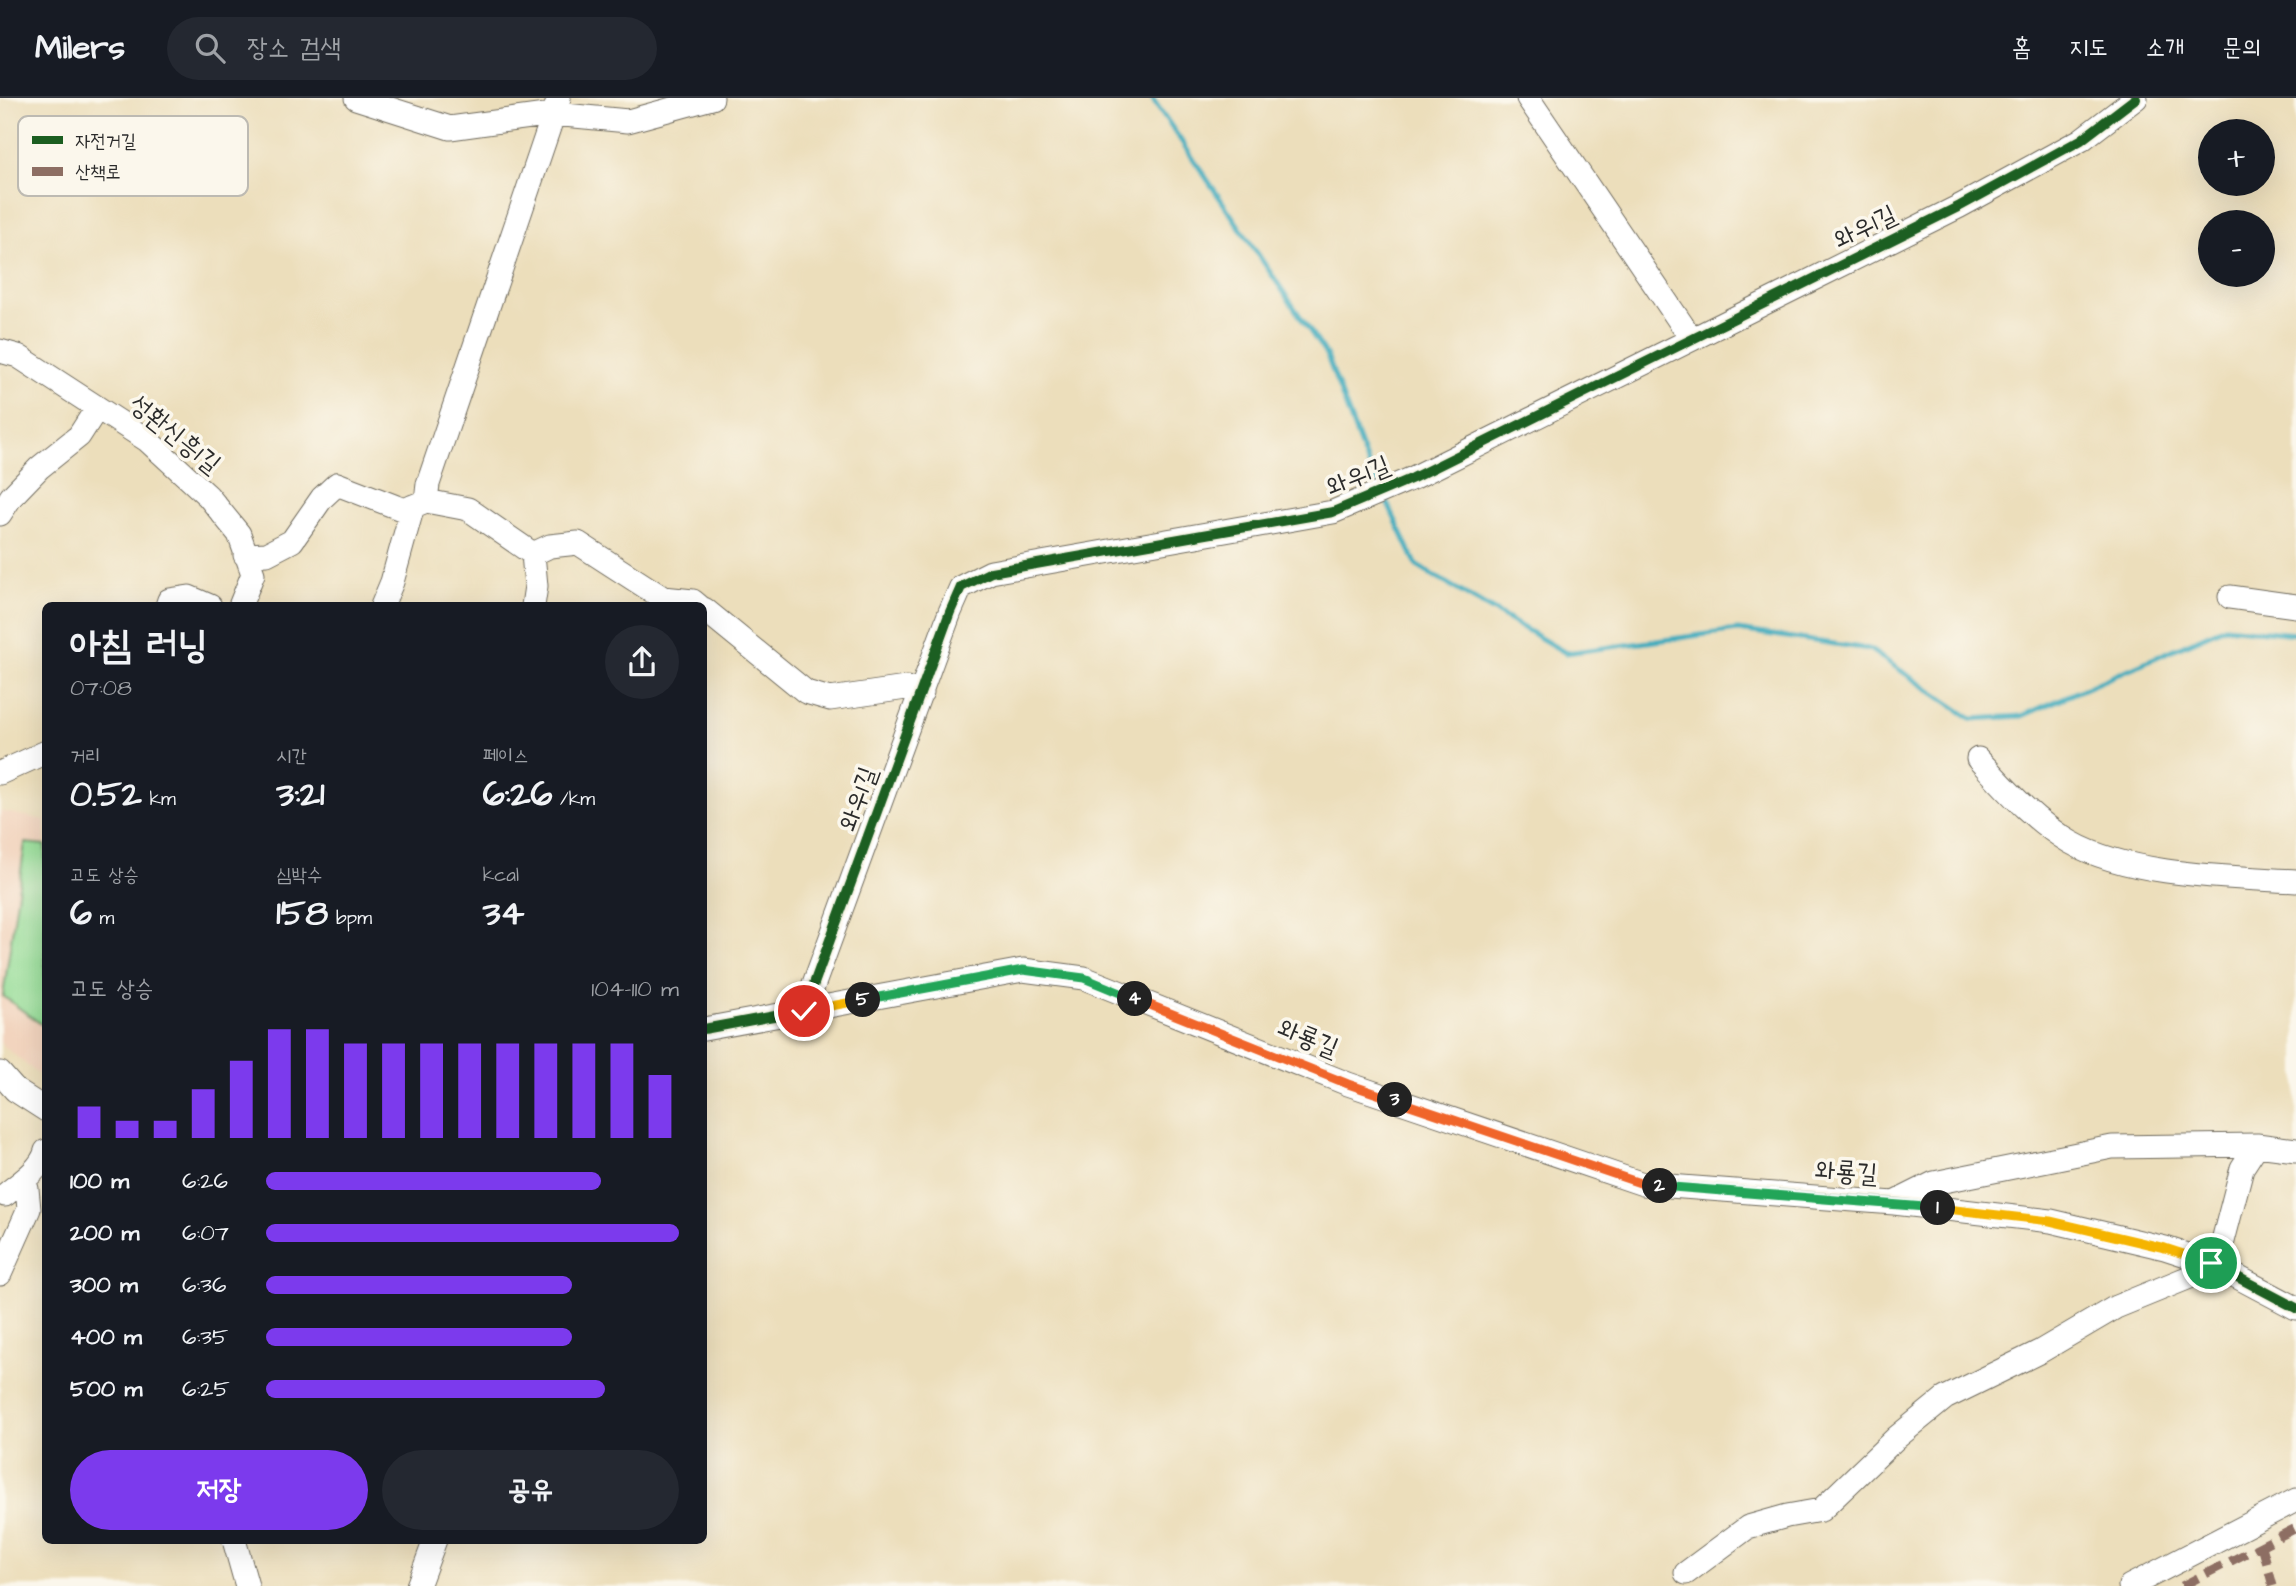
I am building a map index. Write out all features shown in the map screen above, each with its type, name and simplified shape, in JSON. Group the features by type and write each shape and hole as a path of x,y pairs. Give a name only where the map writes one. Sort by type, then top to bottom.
{"street":[{"path":"356,98 450,128 556,106 628,121 712,98"},
{"path":"1528,98 1691,338"},
{"name":"와우1길","path":"804,1011 961,587 991,572 1333,512 1413,478 1972,200 2081,140 2136,98"},
{"path":"384,602 428,484 556,106"},
{"name":"성환신흥1길","path":"0,351 18,356 147,440 208,496 239,534 253,574 242,602"},
{"path":"0,514 11,497 39,468 79,436 97,408"},
{"path":"245,555 267,554 292,541 322,498 337,484 404,510 419,504 468,509 533,555 536,586 534,602"},
{"path":"533,555 550,546 579,543 663,598 694,602"},
{"path":"168,602 189,597 201,602"},
{"path":"2230,597 2296,606"},
{"path":"707,611 806,692 830,698 906,688 922,692"},
{"path":"0,773 42,754"},
{"path":"1978,759 2026,810 2070,842 2129,865 2219,876 2296,881"},
{"name":"와룡길","path":"707,1028 1023,970 1084,978 1348,1084 1643,1184 1894,1203 2050,1221 2165,1248 2211,1263 2296,1308"},
{"path":"8,1081 42,1107"},
{"path":"8,1081 42,1122"},
{"path":"1686,1573 1748,1527 1821,1510 1896,1438 1945,1398 2040,1352 2116,1307 2197,1274 2211,1263 2223,1241 2242,1168 2257,1145"},
{"name":"와룡길","path":"1894,1203 1934,1183 2112,1147 2257,1145 2296,1150"},
{"path":"0,1274 29,1209 19,1191 42,1159"},
{"path":"2130,1586 2296,1500"},
{"path":"235,1544 247,1586"},
{"path":"418,1586 434,1544"}],"shaded area":[{"path":"0,811 42,819 42,1078 0,1043"}],"green space":[{"path":"25,843 42,845 42,1025 3,996"}],"waterway":[{"path":"1152,98 1327,356 1366,460 1379,486"},
{"path":"1385,498 1417,566 1566,653 1738,630 1869,649 1972,719 2022,716 2225,627 2296,634"}],"marked path":[{"path":"2182,1586 2296,1528"},
{"path":"2262,1546 2273,1586"}],"cycle path":[{"path":"804,1011 961,587 991,572 1333,512 1413,478 1960,206 2081,140 2136,98"},
{"path":"707,1028 1023,970 1084,978 1348,1084 1643,1184 1894,1203 2051,1221 2165,1248 2211,1263 2296,1308"}],"route":[{"path":"804,1011 1023,970 1084,978 1348,1084 1643,1184 1894,1203 2050,1221 2165,1248 2211,1263"}]}
